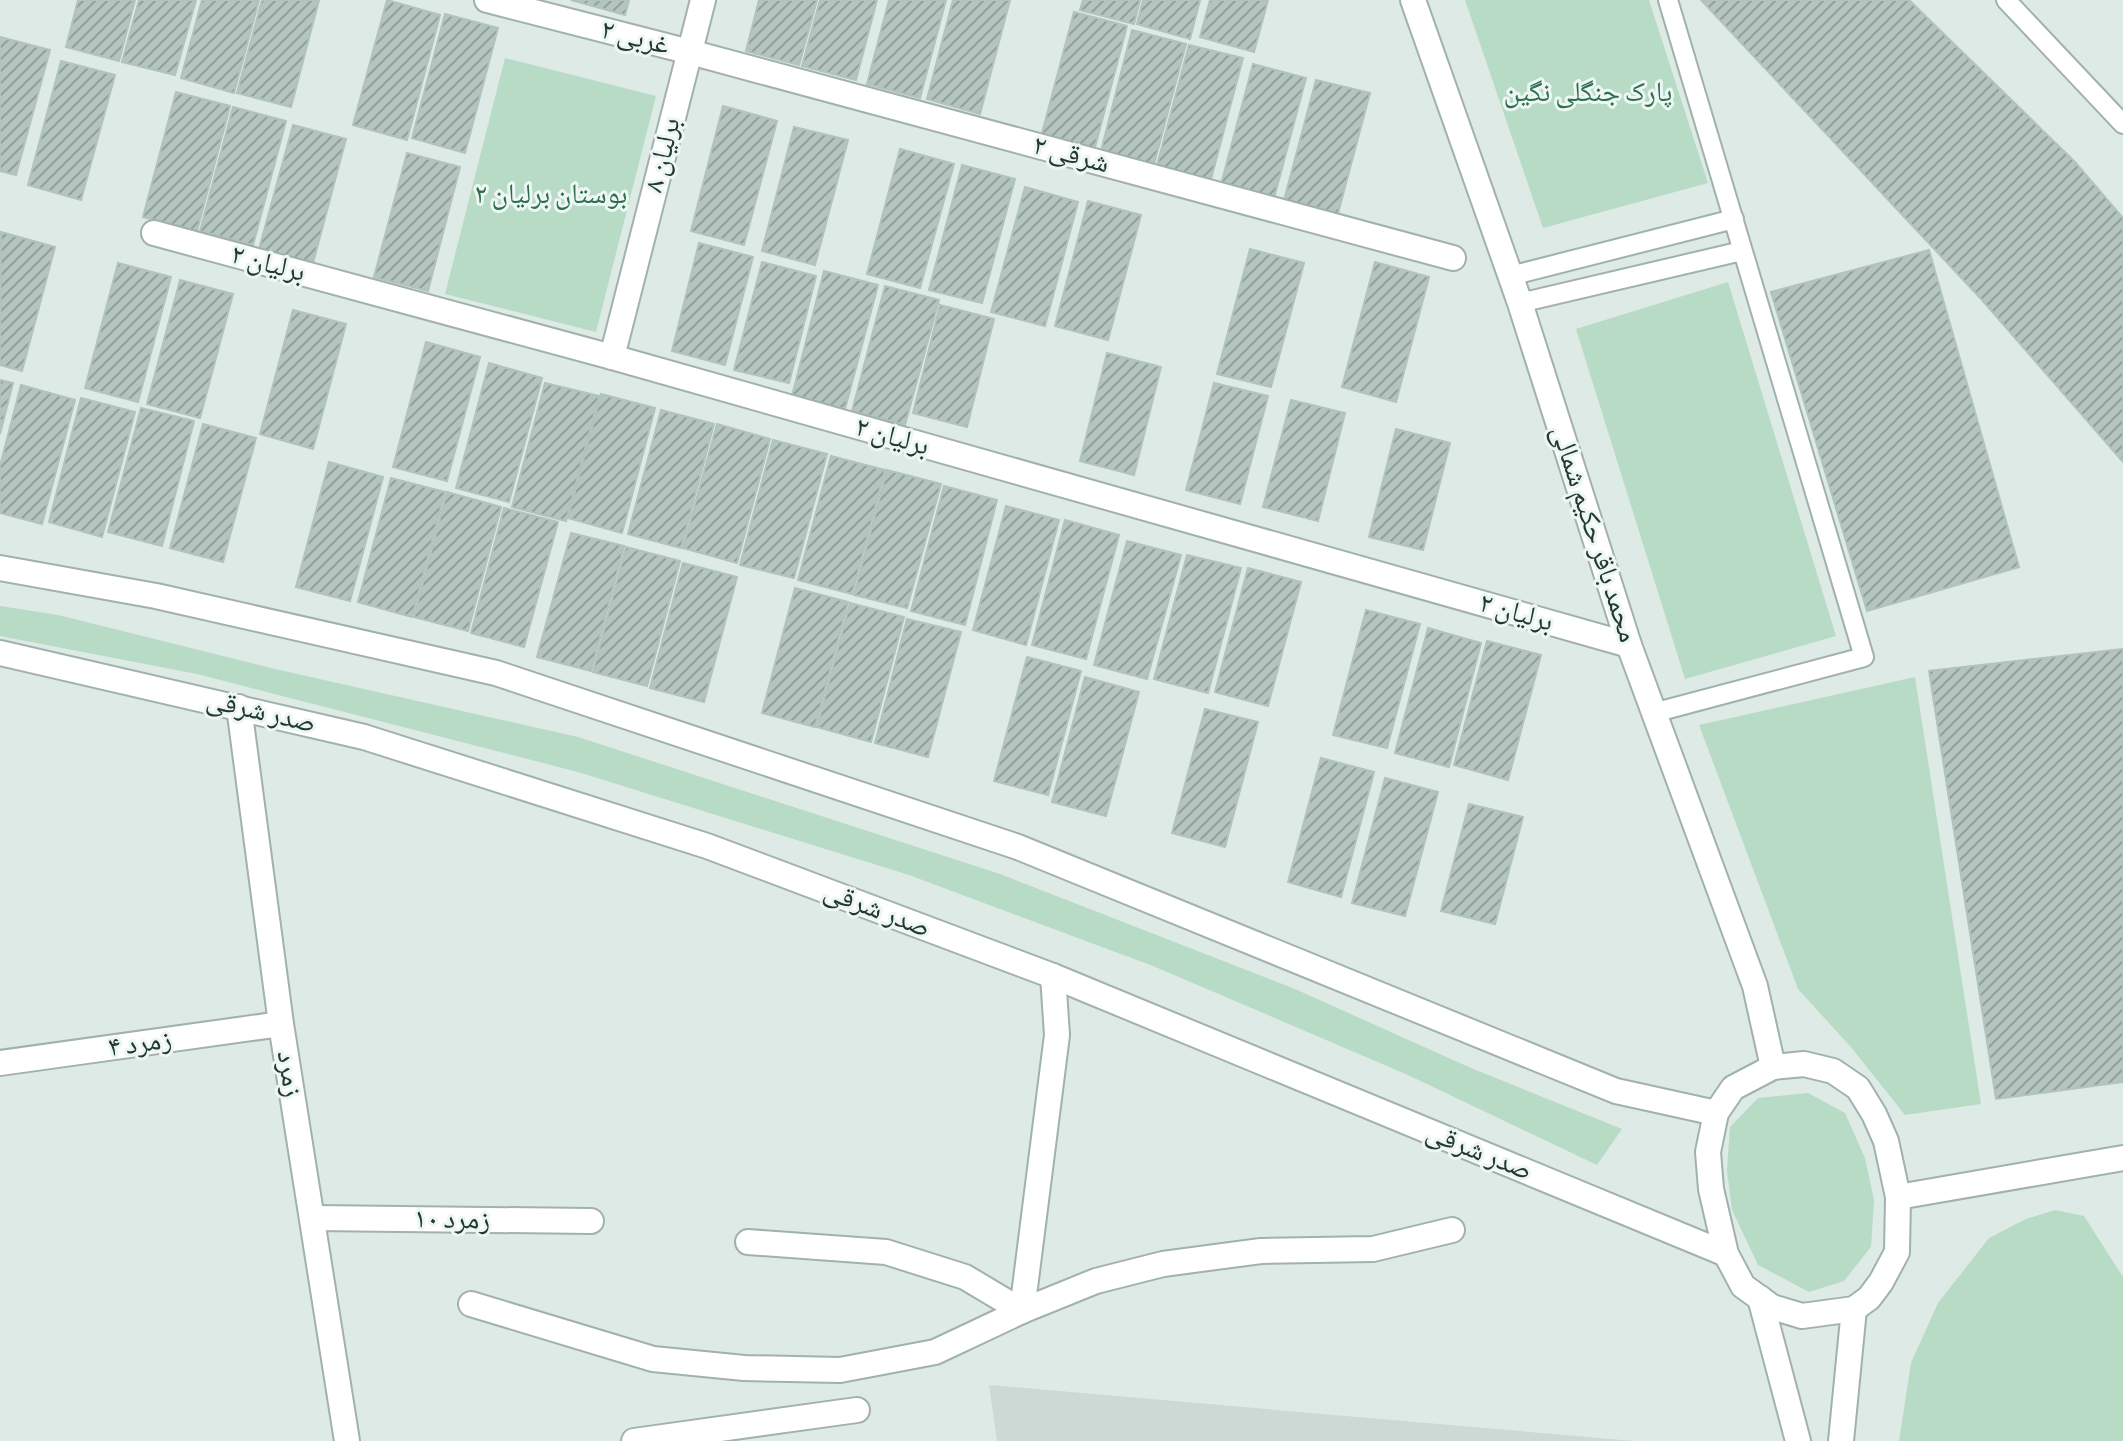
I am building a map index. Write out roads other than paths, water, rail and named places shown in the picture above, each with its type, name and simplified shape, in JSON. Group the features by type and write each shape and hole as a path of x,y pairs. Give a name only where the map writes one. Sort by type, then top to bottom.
{"street":[{"name":"۲ غربی","path":"487,0 690,52"},
{"name":"برلیان ۸","path":"612,357 703,0"},
{"name":"محمد باقر حکیم شمالی","path":"1413,0 1520,303 1629,645 1755,986 1773,1067"},
{"name":"۲ شرقی","path":"690,52 1453,258"},
{"name":"برلیان ۲","path":"154,233 612,357 1629,645"},
{"path":"0,568 156,596 496,673 1018,847 1616,1091 1716,1113"},
{"name":"صدر شرقی","path":"0,653 364,737 707,846 1053,976 1726,1254"},
{"name":"زمرد","path":"239,707 281,1024 347,1441"},
{"path":"1022,1311 1057,1035 1053,976"},
{"name":"زمرد ۴","path":"0,1063 281,1024"},
{"path":"1804,1064 1833,1071 1858,1088 1886,1141 1898,1197 1897,1252 1869,1298 1854,1309 1802,1316 1772,1307 1743,1286 1726,1254 1711,1189 1708,1152 1716,1113 1733,1088 1773,1067 1804,1064"},
{"path":"1898,1197 2123,1158"},
{"name":"زمرد ۱۰","path":"313,1218 591,1221"},
{"path":"471,1304 653,1359 744,1368 840,1370 935,1352 1022,1311 1096,1281 1163,1264 1261,1251 1373,1249 1452,1230"},
{"path":"748,1242 886,1252 965,1277 1022,1311"},
{"path":"1760,1298 1798,1441"},
{"path":"1841,1441 1854,1309"},
{"path":"634,1441 857,1410"}],"lane":[{"path":"1653,713 1864,657 1668,0"},
{"path":"2006,0 2123,124"},
{"path":"1510,276 1734,219"},
{"path":"1520,303 1742,251"}],"park label":[{"name":"پارک جنگلی نگین","path":"1588,93"},
{"name":"بوستان برلیان ۲","path":"551,195"}]}
